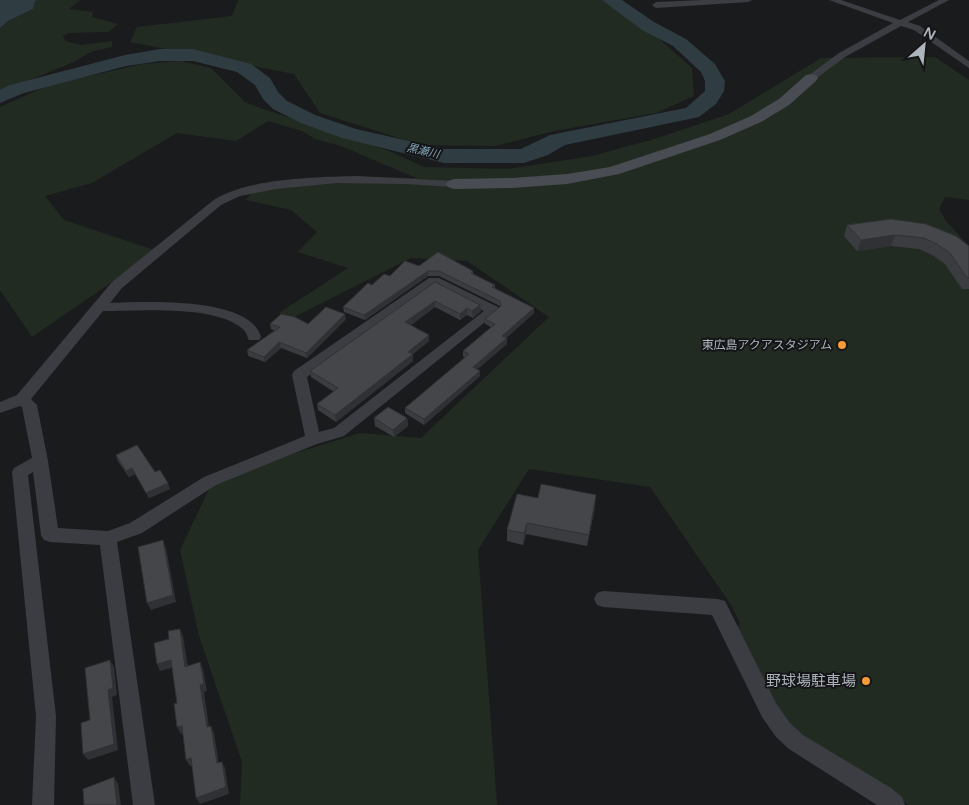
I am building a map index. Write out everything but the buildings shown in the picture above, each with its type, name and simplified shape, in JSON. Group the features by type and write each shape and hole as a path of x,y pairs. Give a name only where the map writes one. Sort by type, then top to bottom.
{"street":[{"path":"656,5 748,0"},
{"path":"833,0 917,28 969,65"},
{"path":"11,403 100,307 117,285 217,203 235,193 270,186 333,180 399,180 434,184 512,183 567,179 613,171 715,137 756,119 784,102 824,67 945,0"},
{"path":"11,403 29,405 40,461 50,535 108,538 136,528 210,481 313,439 340,432 493,310 434,281 299,374 313,439"},
{"path":"100,307 185,307 208,310 246,324 252,329 254,337"},
{"path":"40,461 20,472 46,716 43,805"},
{"path":"108,538 144,805"},
{"path":"603,599 718,607 769,710 783,730 796,742 883,796 894,805"}],"shaded area":[{"path":"0,0 39,0 35,1 33,9 8,21 0,28"},
{"path":"80,0 69,9 93,12 92,17 118,24 108,32 68,33 63,36 65,41 81,45 112,41 112,47 90,52 74,62 0,92 0,28 8,21 33,9 35,1"},
{"path":"238,0 615,0 692,68 694,96 656,113 554,131 495,146 421,145 320,113 294,74 130,42 137,27 232,16"},
{"path":"935,57 969,80 969,200 945,197 939,209 946,221 969,246 969,805 908,805 894,793 811,745 780,713 736,630 740,623 731,605 650,487 529,469 478,550 497,805 240,805 242,762 199,636 180,550 210,487 267,462 360,433 421,438 549,317 467,261 411,258 294,317 279,313 348,268 298,252 317,232 291,210 246,200 259,184 364,177 416,178 341,146 315,139 302,131 268,121 236,141 177,133 92,183 45,196 64,220 157,251 32,337 0,290 0,107 49,85 143,64 180,61 211,68 246,103 389,151 424,167 508,169 592,156 654,139 729,114 821,58"}],"waterway":[{"name":"黒瀬川","path":"0,97 17,89 125,61 160,55 193,55 244,68 263,82 270,95 280,105 308,119 349,134 444,156 524,156 558,140 692,113 712,95 716,86 715,81 713,75 702,61 672,38 648,26 610,0"}],"place":[{"name":"東広島アクアスタジアム","path":"842,345"},
{"name":"野球場駐車場","path":"866,681"}]}
